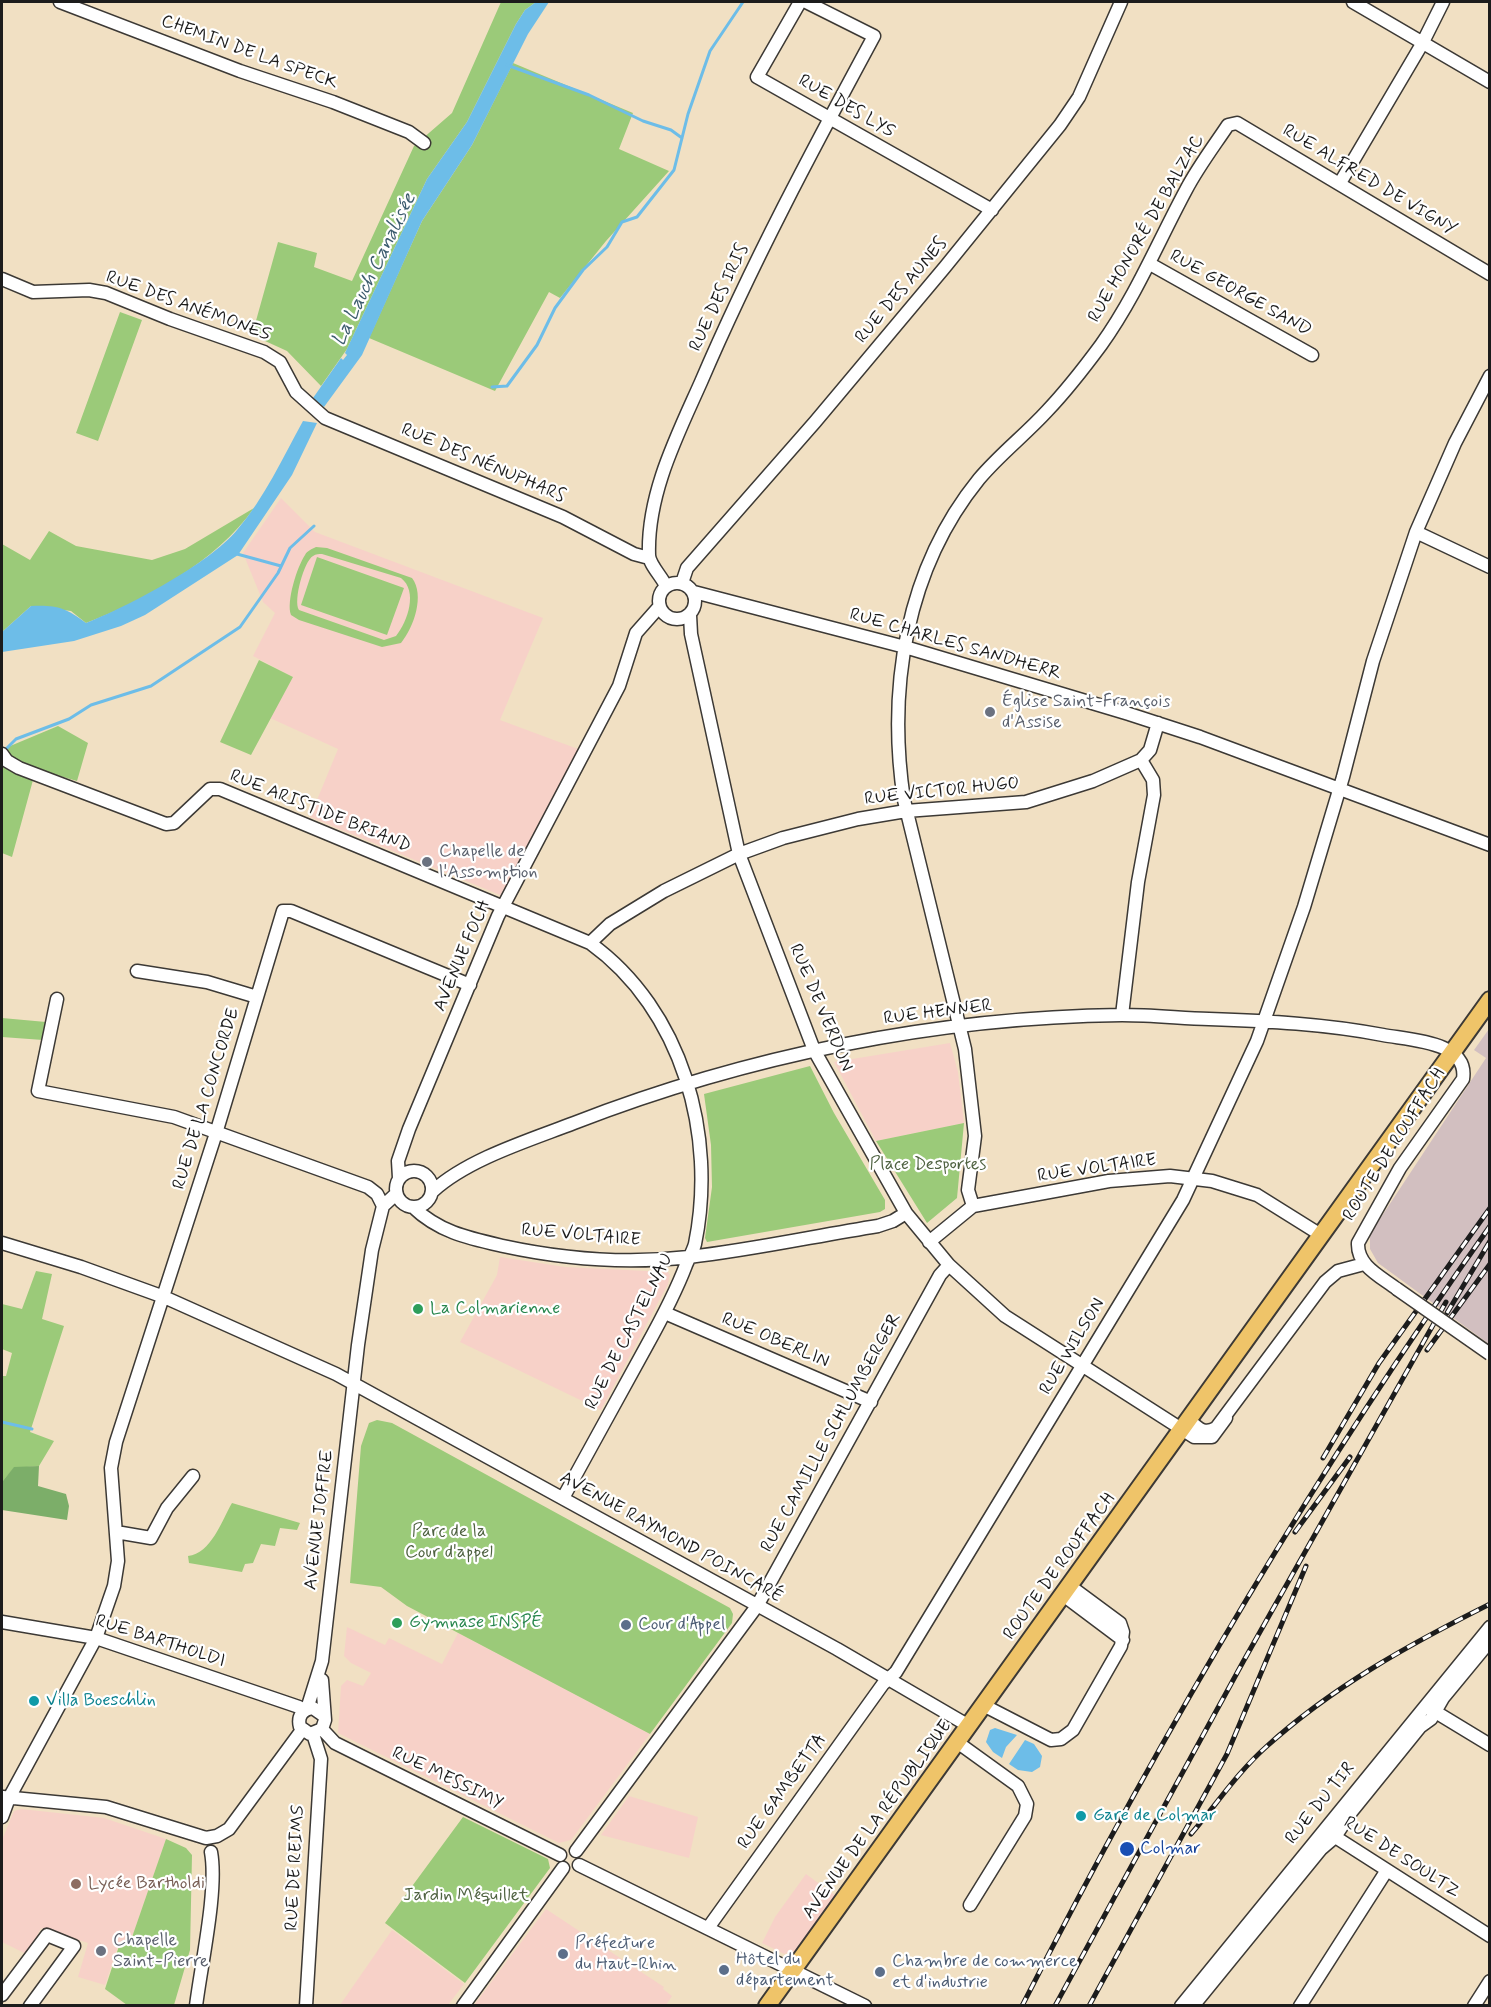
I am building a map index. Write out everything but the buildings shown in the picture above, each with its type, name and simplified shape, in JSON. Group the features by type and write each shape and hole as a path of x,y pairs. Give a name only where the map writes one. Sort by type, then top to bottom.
{"main road":[{"name":"ROUTE DE ROUFFACH","path":"969,1726 1490,1000"},
{"name":"AVENUE DE LA RÉPUBLIQUE","path":"767,2006 797,1972 961,1745 969,1726"},
{"name":"AVENUE DE LA RÉPUBLIQUE","path":"778,2006 797,1972"}],"street":[{"name":"CHEMIN DE LA SPECK","path":"60,2 240,71 355,111 409,132 424,143"},
{"name":"RUE DES LYS","path":"800,2 758,77 992,210"},
{"name":"RUE DES IRIS","path":"649,558 656,500 662,475 680,430 750,275 874,36 806,2"},
{"name":"RUE DES AUNES","path":"682,583 687,568 815,422 992,210 1079,97 1121,2"},
{"path":"1353,2 1490,82"},
{"path":"1340,183 1422,44 1443,2"},
{"name":"RUE ALFRED DE VIGNY","path":"1228,124 1237,123 1490,274"},
{"name":"RUE HONORÉ DE BALZAC","path":"960,1028 906,811 898,760 897,706 913,602 928,562 949,522 979,479 1046,412 1090,358 1127,307 1186,189 1228,124"},
{"name":"RUE GEORGE SAND","path":"1150,264 1312,355"},
{"name":"RUE DES ANÉMONES","path":"2,279 33,292 89,290 106,293 170,319 264,352 280,362 296,392 308,404"},
{"name":"RUE WILSON","path":"889,1679 896,1672 1183,1200 1264,1021 1304,907 1340,788 1373,661 1416,532 1455,443 1490,376"},
{"name":"RUE DES NÉNUPHARS","path":"308,404 325,418 563,517 634,554 649,558"},
{"path":"1416,532 1490,567"},
{"path":"649,558 666,586"},
{"path":"688,614 694,592 682,583 666,586 658,600 663,612 688,614 713,598"},
{"name":"RUE CHARLES SANDHERR","path":"694,592 905,647 1158,723 1490,845"},
{"name":"AVENUE FOCH","path":"399,1178 398,1161 409,1129 504,906 619,687 636,633 663,612"},
{"name":"RUE DE VERDUN","path":"688,614 739,854 814,1050 906,1214 949,1265 1005,1316 1082,1367 1186,1425"},
{"path":"1122,1015 1138,882 1154,795 1152,780 1142,760 1150,750 1158,723"},
{"name":"RUE ARISTIDE BRIAND","path":"4,757 166,824 174,823 210,789 220,789 504,906"},
{"name":"RUE VICTOR HUGO","path":"590,943 610,924 663,891 739,854 815,829 906,811 1026,802 1094,781 1142,760"},
{"name":"RUE DE CASTELNAU","path":"504,906 590,943 608,956 659,1021 680,1061 688,1082 700,1137 702,1176 694,1247 665,1313 563,1498"},
{"name":"RUE DE LA CONCORDE","path":"2,1817 5,1797 96,1638 114,1586 118,1562 111,1468 116,1442 217,1130 283,911 291,911 470,984"},
{"path":"137,970 207,982 257,997"},
{"path":"57,999 38,1091 174,1117 217,1130 368,1186 377,1194 382,1211"},
{"name":"RUE HENNER","path":"428,1177 447,1177 526,1142 688,1082 814,1050 960,1028 1022,1021 1122,1015 1264,1021 1365,1032 1439,1046 1452,1053"},
{"path":"929,1242 973,1206 968,1190 975,1136 972,1099 960,1028"},
{"name":"ROUTE DE ROUFFACH","path":"1364,1264 1358,1250 1363,1229 1400,1168 1463,1079 1464,1068 1461,1060 1452,1053"},
{"path":"404,1148 414,1170 428,1177 433,1222"},
{"path":"354,1383 372,1250 382,1211 396,1194 399,1178 414,1170"},
{"name":"RUE VOLTAIRE","path":"973,1206 1109,1182 1170,1176 1193,1178 1257,1195 1321,1235"},
{"name":"RUE HENNER","path":"430,1196 447,1177"},
{"path":"396,1194 409,1206"},
{"path":"382,1211 421,1206 430,1196"},
{"name":"RUE VOLTAIRE","path":"409,1206 445,1231 463,1237 536,1252 611,1259 689,1257 878,1226 906,1214"},
{"name":"AVENUE RAYMOND POINCARÉ","path":"2,1243 81,1267 164,1297 354,1383 889,1679 969,1726"},
{"path":"1186,1425 1207,1435 1216,1428 1226,1418 1325,1282 1338,1271 1364,1264 1490,1354"},
{"name":"RUE CAMILLE SCHLUMBERGER","path":"576,1851 757,1606 940,1275 949,1265"},
{"name":"RUE OBERLIN","path":"665,1313 871,1402"},
{"name":"AVENUE JOFFRE","path":"323,1714 322,1661 354,1383"},
{"path":"116,1532 151,1538 167,1508 193,1476"},
{"path":"985,1706 1041,1735 1056,1740 1073,1730 1123,1640 1067,1590"},
{"name":"RUE BARTHOLDI","path":"2,1622 96,1638 305,1711"},
{"name":"RUE DU TIR","path":"1193,2006 1232,1949 1324,1830 1490,1627"},
{"name":"RUE DU TIR","path":"1181,2006 1321,1849 1335,1837 1490,1641"},
{"name":"AVENUE JOFFRE","path":"305,1711 322,1661"},
{"name":"RUE GAMBETTA","path":"708,1928 883,1684 889,1679"},
{"path":"1424,1705 1490,1745"},
{"path":"212,1837 229,1829 325,1720 323,1714 318,1710 305,1711 299,1722 313,1731"},
{"name":"RUE MESSIMY","path":"313,1731 560,1855"},
{"name":"RUE DE REIMS","path":"306,2006 321,1759 313,1731"},
{"path":"961,1745 1018,1786 1027,1804 1024,1816 970,1905"},
{"path":"5,1797 106,1807 212,1837 220,1846 212,1852 208,1914 196,2006"},
{"name":"RUE DE SOULTZ","path":"1324,1830 1490,1936"},
{"path":"569,1849 576,1851 579,1856 579,1865 572,1870 563,1868 560,1855 569,1849"},
{"path":"579,1865 865,2006"},
{"path":"463,2006 563,1868"},
{"path":"1300,2006 1387,1870"},
{"path":"2,1995 47,1935 74,1946 30,2006"},
{"path":"1474,2006 1490,1982"}],"shaded area":[{"path":"281,498 315,532 543,618 500,720 578,749 505,897 310,817 338,749 270,718 293,677 253,656 275,613 263,602 243,553"},
{"path":"1489,1029 1489,1344 1378,1263 1370,1249 1370,1234 1486,1058 1474,1050"},
{"path":"950,1043 958,1072 964,1123 876,1141 834,1062"},
{"path":"500,1257 565,1267 668,1272 670,1275 668,1284 601,1410 460,1342 497,1275"},
{"path":"347,1627 385,1645 389,1638 442,1664 458,1633 650,1734 571,1840 559,1843 338,1733 341,1686 347,1680 363,1686 371,1673 351,1663 344,1656"},
{"path":"629,1796 698,1817 689,1858 601,1835"},
{"name":"Lycée Bartholdi","path":"21,1809 104,1818 166,1839 130,1943 118,1946 105,1985 78,1977 88,1943 41,1928 28,1955 2,1942 2,1840 14,1811"},
{"path":"806,1874 836,1896 796,1951 784,1954 762,1943 775,1917"},
{"name":"Préfecture du Haut-Rhin","path":"546,1909 664,1987 663,1989 672,1996 666,2005 474,2005"},
{"path":"392,1930 464,1984 448,2005 340,2005"}],"green space":[{"path":"501,2 536,2 525,10 516,24 467,122 427,179 347,349 321,386 287,351 252,335 278,242 317,253 314,267 352,281 414,146 452,113"},
{"path":"513,63 633,113 619,149 669,171 606,241 560,298 549,292 495,391 369,338 422,221 472,145"},
{"path":"120,312 142,320 98,441 76,433"},
{"path":"254,508 220,546 200,562 156,591 132,603 86,623 71,611 31,606 2,632 2,544 30,560 49,531 76,546 152,560 185,549"},
{"path":"316,547 327,548 412,578 418,593 418,602 414,620 401,643 382,647 299,620 291,615 291,593 296,576 306,554","holes":["316,554 401,578 409,590 407,614 396,636 384,640 299,610 297,598 303,573 310,559"]},
{"path":"317,557 404,588 387,635 301,605"},
{"path":"259,660 293,677 251,755 220,742"},
{"path":"58,726 88,743 77,781 36,769 12,857 2,853 3,749"},
{"path":"2,1018 46,1022 43,1040 2,1037"},
{"path":"810,1066 834,1113 885,1200 885,1209 880,1212 707,1242 705,1238 712,1187 711,1145 704,1094"},
{"name":"Place Desportes","path":"964,1123 957,1198 927,1223 876,1141"},
{"path":"36,1271 52,1274 42,1319 64,1326 30,1432 54,1441 39,1466 14,1468 2,1482 2,1376 6,1376 12,1353 2,1349 2,1304 22,1309"},
{"name":"Parc de la Cour d'appel","path":"377,1420 392,1423 730,1608 733,1614 732,1623 650,1734 407,1606 381,1587 350,1583 361,1446 369,1423"},
{"path":"39,1466 38,1486 66,1494 69,1506 67,1520 2,1510 2,1482 14,1467"},
{"path":"232,1503 300,1523 297,1530 280,1528 275,1546 261,1544 253,1563 245,1564 242,1572 189,1563 188,1556 196,1554 209,1543"},
{"name":"Jardin Méquillet","path":"463,1817 548,1859 550,1868 465,1983 385,1923"},
{"path":"166,1839 186,1848 192,1855 190,1950 174,2005 127,2005 105,1989 119,1946 130,1943"}],"water":[{"path":"536,2 549,2 528,34 472,145 422,221 362,355 324,407 313,398 341,358 343,360 347,355 345,353 427,179 467,122 516,24 525,10"},
{"path":"303,421 317,423 292,475 238,555 145,615 121,626 74,641 2,652 2,632 31,606 60,608 86,623 144,596 207,557 237,530 247,517 273,477"},
{"path":"995,1728 1017,1735 1006,1747 1002,1758 993,1752 986,1742 990,1730"},
{"path":"1025,1740 1034,1744 1042,1756 1040,1767 1032,1772 1018,1770 1009,1764"}],"waterway":[{"path":"492,387 507,386 537,345 555,308 583,270 607,247 622,222 637,217 674,170 688,114 710,51 743,2"},
{"path":"507,65 589,95 643,121 671,130 682,138"},
{"path":"4,751 16,739 69,719 91,705 151,686 240,627 278,573 290,548 314,526"},
{"path":"237,554 281,566"},
{"path":"2,1422 32,1429"}],"railway":[{"path":"1323,1458 1379,1363 1490,1208"},
{"path":"1022,2006 1129,1805 1242,1607 1362,1414 1490,1226"},
{"path":"1447,1313 1490,1241"},
{"path":"1427,1350 1490,1264"},
{"path":"1055,2006 1243,1662 1446,1302"},
{"path":"1295,1532 1350,1457"},
{"path":"1089,2006 1227,1754 1306,1566"},
{"path":"1191,1834 1255,1757 1291,1725 1373,1668 1490,1604"}],"place":[{"name":"Église Saint-François d'Assise","path":"990,712"},
{"name":"Chapelle de l'Assomption","path":"427,862"},
{"name":"La Colmarienne","path":"418,1309"},
{"name":"Gymnase INSPÉ","path":"397,1623"},
{"name":"Cour d'Appel","path":"626,1625"},
{"name":"Villa Boeschlin","path":"34,1701"},
{"name":"Gare de Colmar","path":"1081,1816"},
{"name":"Colmar","path":"1127,1849"},
{"name":"Lycée Bartholdi","path":"76,1884"},
{"name":"Chapelle Saint-Pierre","path":"101,1951"},
{"name":"Préfecture du Haut-Rhin","path":"563,1954"},
{"name":"Hôtel du département","path":"724,1970"},
{"name":"Chambre de commerce et d'industrie","path":"880,1972"}],"water label":[{"name":"La Lauch Canalisée","path":"375,270"}]}
